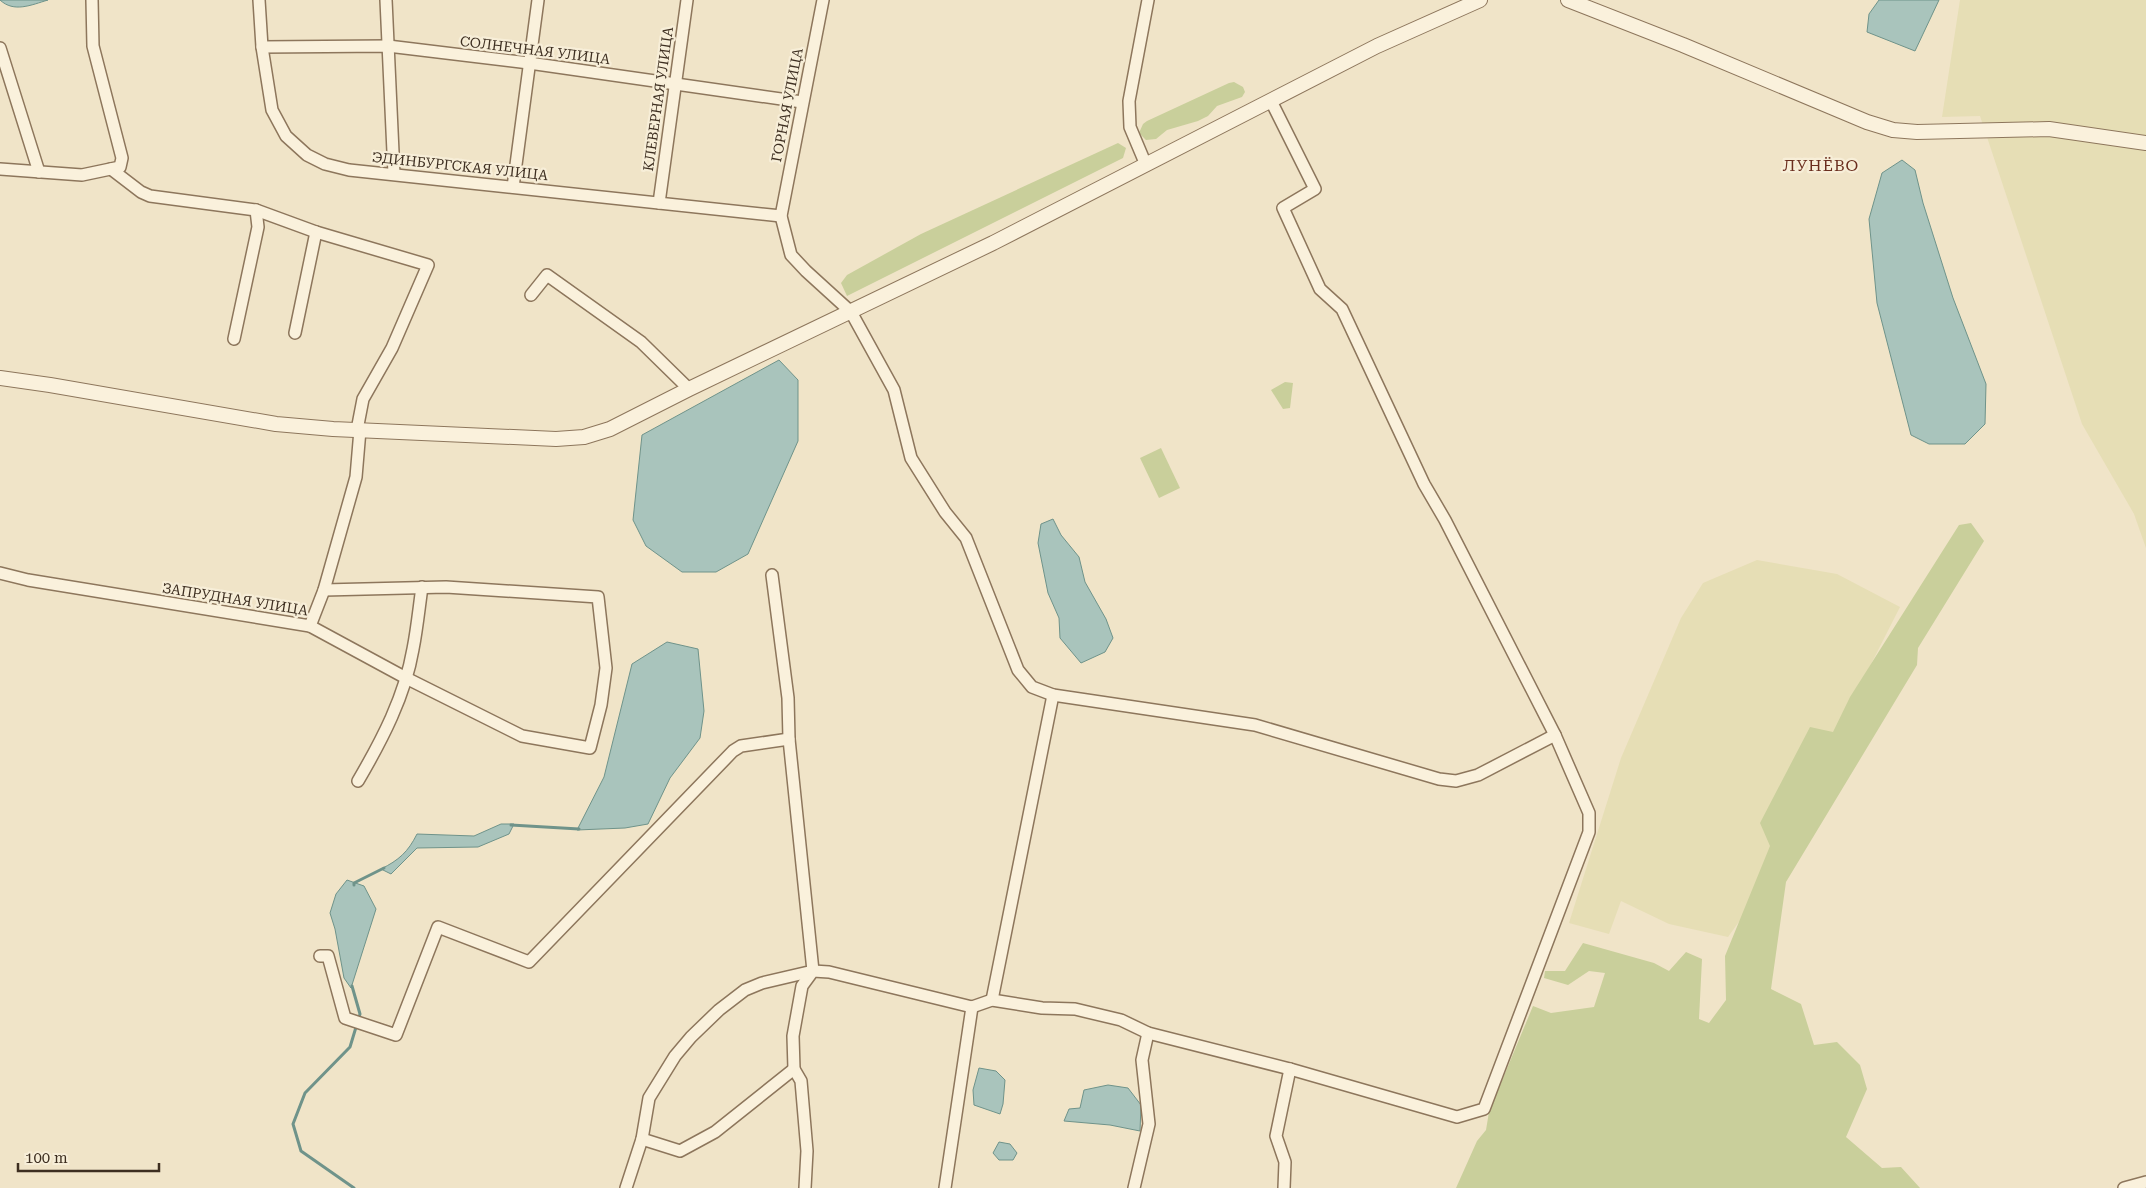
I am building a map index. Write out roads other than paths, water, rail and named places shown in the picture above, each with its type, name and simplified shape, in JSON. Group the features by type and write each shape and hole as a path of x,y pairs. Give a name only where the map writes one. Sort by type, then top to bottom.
{"street":[{"path":"0,170 82,175 120,167 122,158 93,46 92,0"},
{"name":"ЭДИНБУРГСКАЯ УЛИЦА","path":"259,0 262,47 272,110 286,136 307,155 325,164 349,170 781,216"},
{"path":"386,0 394,174"},
{"path":"514,187 538,0"},
{"name":"КЛЕВЕРНАЯ УЛИЦА","path":"659,202 687,0"},
{"name":"ГОРНАЯ УЛИЦА","path":"781,216 823,0"},
{"path":"1146,165 1130,127 1129,101 1148,0"},
{"path":"0,378 276,424 358,430 556,439 584,437 610,429 689,389 994,243 1377,46 1480,0"},
{"path":"1568,0 1683,45 1867,122 1893,130 1917,132 2049,129 2146,143"},
{"name":"СОЛНЕЧНАЯ УЛИЦА","path":"262,47 388,46 675,83 802,102"},
{"path":"0,48 39,172"},
{"path":"626,1188 642,1139 649,1098 675,1056 691,1037 719,1010 744,990 762,983 813,971 829,972 972,1006 992,1000 1042,1008 1075,1009 1121,1020 1148,1033 1290,1069 1458,1117 1484,1108 1589,832 1589,813 1555,734 1445,520 1424,484 1342,309 1320,289 1283,208 1315,189 1271,101"},
{"path":"111,169 141,192 150,196 256,210 316,232 428,265 392,348 363,399 358,430 356,477 324,590 310,626"},
{"path":"234,339 258,228 256,210"},
{"path":"781,216 791,255 851,312 894,390 911,458 945,512 966,538 1018,670 1032,688 1052,695 1254,725 1439,778 1456,781 1478,775 1555,734"},
{"path":"295,333 316,232"},
{"path":"531,295 547,275 642,342 689,389"},
{"name":"ЗАПРУДНАЯ УЛИЦА","path":"0,572 28,580 310,626 406,678 522,736 590,748 602,705 606,668 598,597 422,587"},
{"path":"772,575 788,698 789,739 813,971 802,986 793,1036 794,1069 801,1082 807,1151 805,1188"},
{"path":"324,590 422,587 413,650 406,678 389,725 358,781"},
{"path":"992,1000 1052,695"},
{"path":"320,956 328,956 345,1018 396,1035 438,927 529,962 733,751 741,746 789,739"},
{"path":"945,1188 972,1006"},
{"path":"1134,1188 1149,1124 1142,1060 1148,1033"},
{"path":"642,1139 680,1151 715,1132 794,1069"},
{"path":"1284,1188 1285,1162 1276,1136 1290,1069"},
{"path":"2124,1188 2146,1182"}],"water":[{"path":"0,0 48,0 29,6 17,7 5,4"},
{"path":"1879,0 1939,0 1915,51 1867,32 1869,14"},
{"path":"1902,160 1915,170 1923,203 1953,298 1986,384 1985,424 1965,444 1929,444 1911,435 1877,303 1869,219 1882,173"},
{"path":"779,360 798,380 798,441 748,554 716,572 682,572 646,546 633,520 642,435"},
{"path":"1053,519 1061,535 1079,557 1085,582 1106,619 1113,638 1105,652 1081,663 1060,638 1059,618 1048,593 1038,543 1041,524"},
{"path":"667,642 698,649 704,711 700,738 670,778 648,824 625,828 577,830 604,777 632,664"},
{"path":"501,824 514,824 509,834 478,847 417,848 391,874 381,869 402,855 417,834 474,836"},
{"path":"347,880 364,886 376,909 351,988 344,978 335,929 330,913 336,894"},
{"path":"979,1068 996,1071 1005,1080 1003,1104 1000,1114 974,1105 973,1090"},
{"path":"1108,1085 1128,1088 1141,1105 1140,1131 1110,1125 1064,1121 1069,1109 1080,1108 1084,1090"},
{"path":"999,1142 1010,1144 1017,1153 1013,1160 999,1160 993,1153"}],"waterway":[{"path":"511,825 579,829"},
{"path":"354,885 354,883 384,868"},
{"path":"352,986 360,1014 350,1047 305,1093 293,1124 301,1151 354,1188"}],"district":[{"name":"ЛУНЁВО","path":"1821,165"}]}
